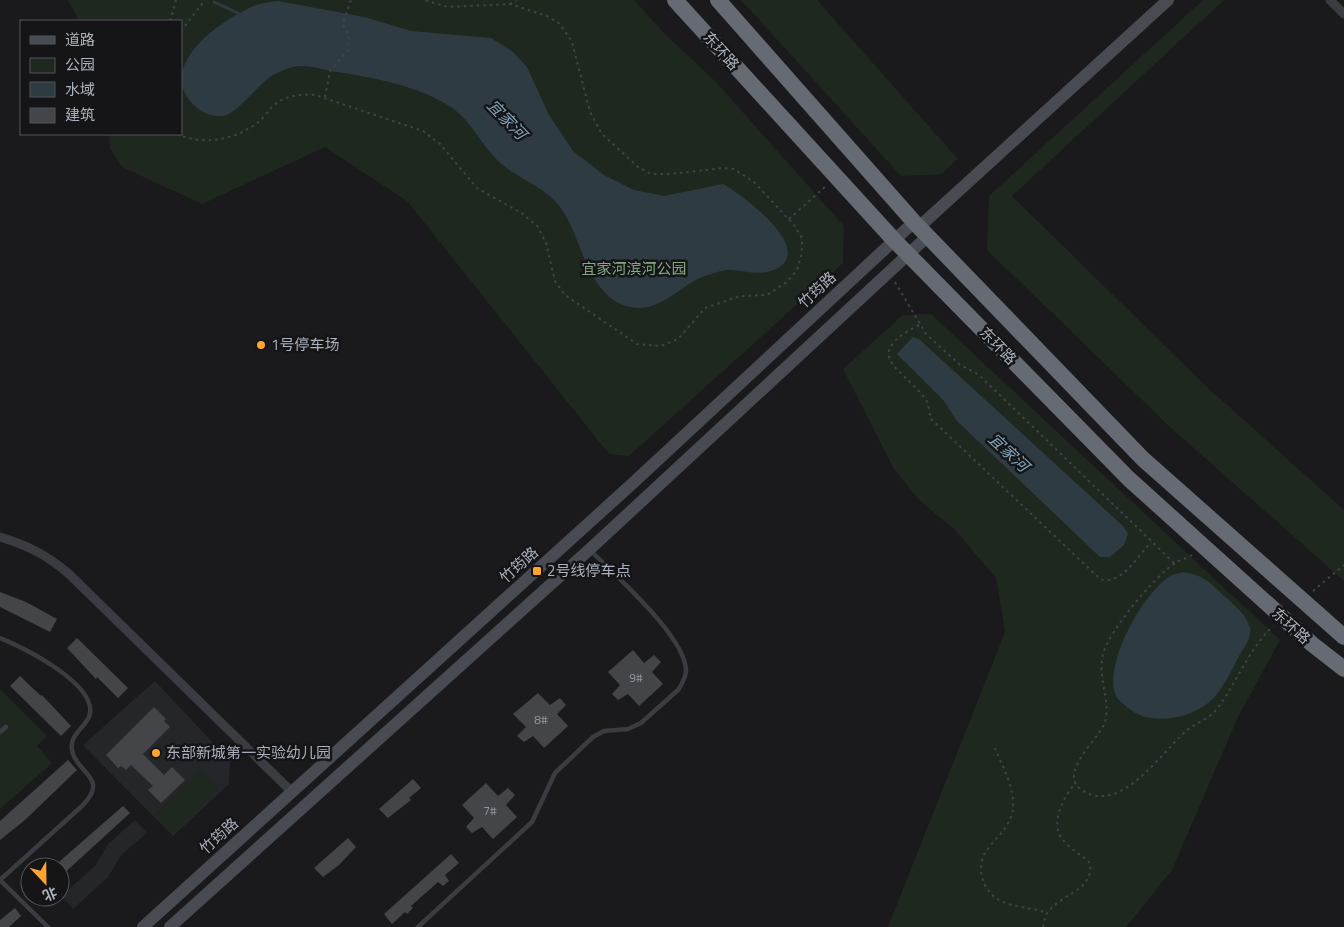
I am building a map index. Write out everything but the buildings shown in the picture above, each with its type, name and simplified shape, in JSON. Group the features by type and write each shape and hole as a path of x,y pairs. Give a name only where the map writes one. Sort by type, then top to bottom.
{"highway":[{"name":"东环路","path":"675,0 894,240 1129,479 1312,644 1344,668"},
{"name":"东环路","path":"718,0 920,228 1143,459 1301,602 1344,638"}],"main road":[{"name":"竹筠路","path":"143,927 633,483 894,240 920,228 1168,0"},
{"name":"竹筠路","path":"170,927 590,548 908,254 920,228"}],"street":[{"path":"1330,0 1344,14"},
{"path":"0,537 27,545 50,557 292,792"}],"lane":[{"path":"418,927 532,822 552,778 566,762 598,734 610,730 628,729 641,723 679,689 683,682 685,665 672,636 590,548"},
{"path":"0,638 51,665 72,681 88,699 90,715 76,732 72,747 77,761 89,774 93,786 89,799 0,880 48,927"},
{"path":"0,732 6,727"}],"path":[{"path":"170,20 176,0"},
{"path":"182,30 205,0"},
{"path":"324,98 330,71 348,50 349,35 344,27 344,19 351,0"},
{"path":"178,135 190,140 221,141 260,121 274,105 286,98 299,94 315,94 423,131 434,140 477,188 522,214 538,227 546,243 555,281 565,296 637,344 661,346 678,339 705,308 740,296 767,295 787,282 797,270 802,253 802,238 789,219 754,182 734,169 723,168 670,174 651,174 638,167 602,134 590,112 572,42 560,24 547,16 510,4 448,7 424,0"},
{"path":"510,4 517,0"},
{"path":"789,219 836,177"},
{"path":"888,272 919,324 959,364 979,375 1174,563"},
{"path":"919,324 899,338 890,350 888,357 891,365 926,399 931,419 1100,579 1109,582 1117,579 1151,542"},
{"path":"1206,549 1174,563 1138,599 1119,625 1103,654 1101,681 1106,707 1105,723 1078,762 1074,773 1076,783 1081,790 1096,795 1117,794 1135,783 1188,728 1214,712 1229,692 1259,639 1282,617"},
{"path":"1301,602 1344,565"},
{"path":"995,748 1010,790 1013,806 1010,822 985,853 980,867 984,886 998,900 1047,913"},
{"path":"1043,927 1047,913 1086,882 1092,873 1090,863 1062,840 1058,829 1058,815 1066,793 1076,783"}],"shaded area":[{"name":"东部新城第一实验幼儿园","path":"155,681 230,761 229,784 173,836 83,745"},
{"path":"135,820 147,833 121,855 108,877 73,909 70,906 70,888 95,866 108,844"}],"green space":[{"name":"宜家河滨河公园","path":"68,0 634,0 665,34 716,82 844,226 843,263 629,456 609,454 407,201 325,147 202,204 122,167 110,148 109,135 182,135 182,20 78,20"},
{"path":"741,0 817,0 958,159 942,174 901,176"},
{"path":"1203,0 1224,0 1012,196 1207,387 1344,510 1344,581 1170,427 987,250 989,196"},
{"path":"931,314 1280,640 1238,717 1172,870 1126,927 888,927 1005,632 996,578 955,530 919,500 894,469 843,369 903,315"},
{"path":"0,689 47,736 37,746 52,763 0,809"},
{"path":"200,770 219,788 172,834 153,815"}],"water":[{"path":"278,1 364,17 411,31 491,38 513,52 527,67 549,115 573,151 604,175 634,190 664,196 723,184 746,200 774,225 783,239 788,252 784,263 771,271 765,272 754,273 726,270 717,272 702,277 659,303 640,308 630,307 615,301 595,279 568,220 554,200 541,189 504,166 489,151 463,117 433,97 390,82 301,66 287,69 267,79 241,105 229,114 217,116 200,110 190,102 184,91 182,78 185,64 192,51 215,29 229,19 257,5"},
{"path":"913,337 920,340 1124,527 1128,534 1124,545 1110,557 1100,557 957,421 944,401 897,354"},
{"path":"1183,572 1196,575 1214,586 1243,614 1250,628 1250,635 1226,681 1208,703 1179,717 1156,719 1146,717 1127,707 1116,696 1113,683 1115,667 1127,633 1146,601 1156,588 1168,578"}],"waterway":[{"name":"宜家河","path":"214,2 242,15"}],"place":[{"name":"1号停车场","path":"261,345"},
{"name":"2号线停车点","path":"537,571"},
{"name":"东部新城第一实验幼儿园","path":"156,753"}]}
